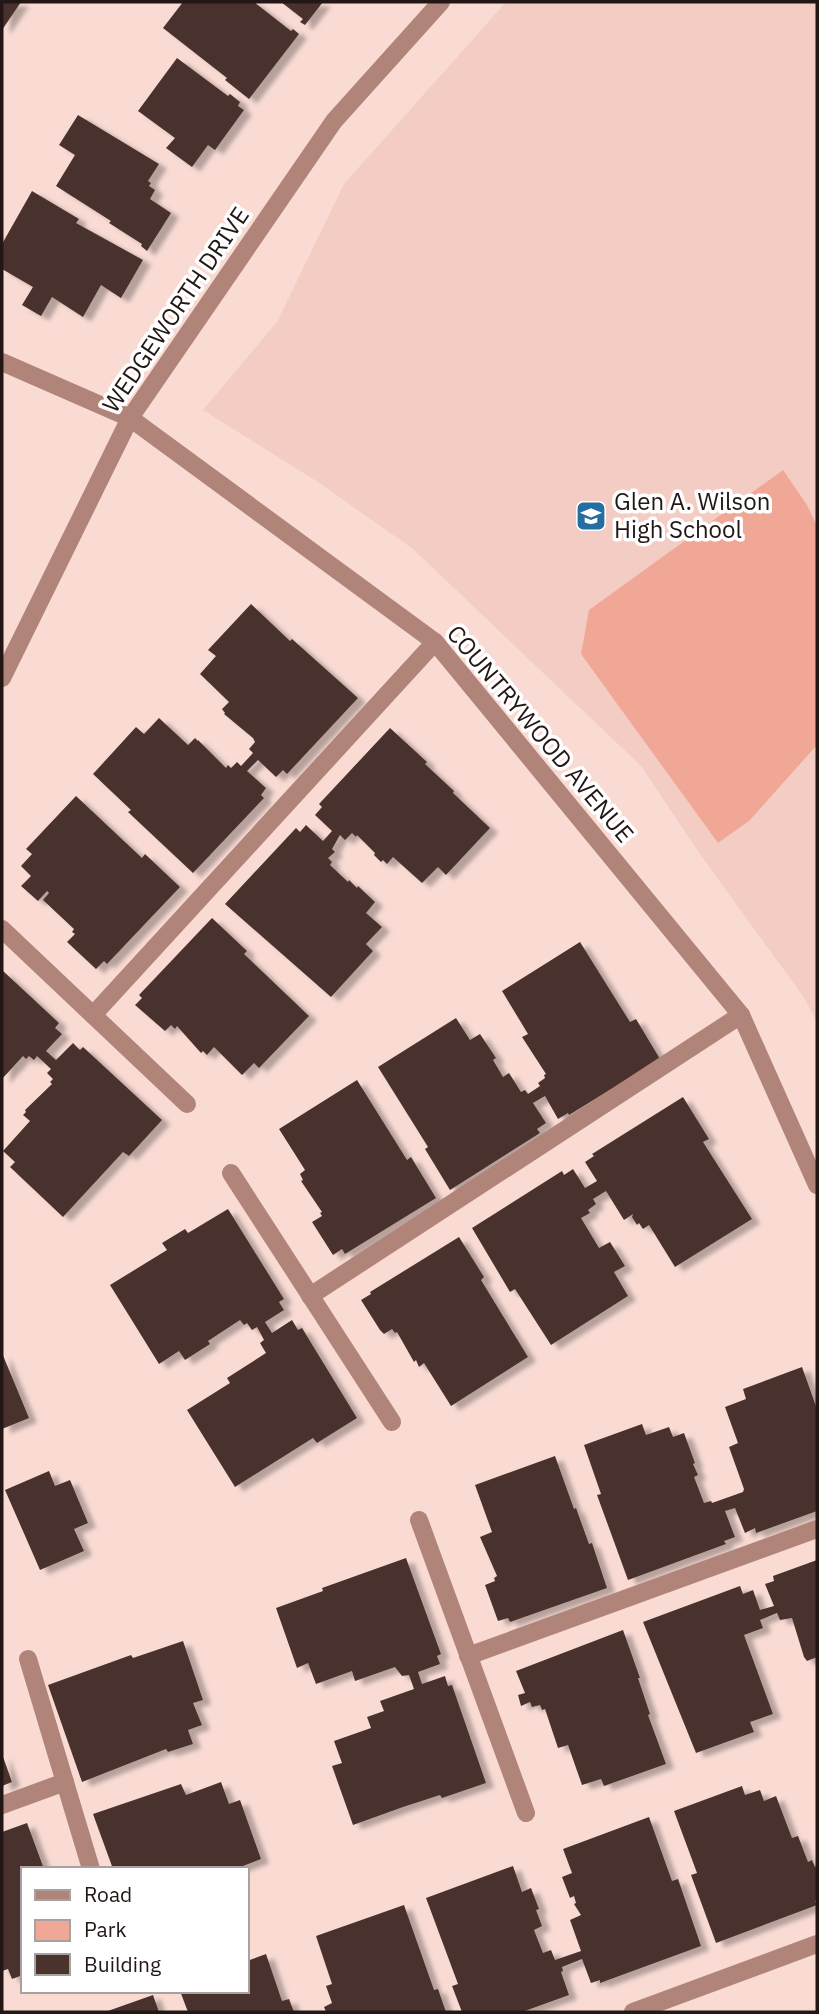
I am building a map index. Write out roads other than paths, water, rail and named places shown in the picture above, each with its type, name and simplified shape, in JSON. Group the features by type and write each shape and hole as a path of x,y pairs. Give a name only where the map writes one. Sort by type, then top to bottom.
{"street":[{"name":"WEDGEWORTH DRIVE","path":"2,678 130,418 334,121 441,2"},
{"name":"COUNTRYWOOD AVENUE","path":"2,362 130,418 435,642 741,1016 817,1185"},
{"path":"93,1015 435,642"},
{"path":"2,929 187,1104"},
{"path":"310,1296 741,1016"},
{"path":"230,1172 392,1422"},
{"path":"419,1520 526,1812"},
{"path":"468,1656 817,1530"},
{"path":"28,1659 91,1867"},
{"path":"2,1805 65,1782"},
{"path":"633,2012 817,1944"}],"place":[{"name":"Glen A. Wilson High School","path":"591,516"}]}
